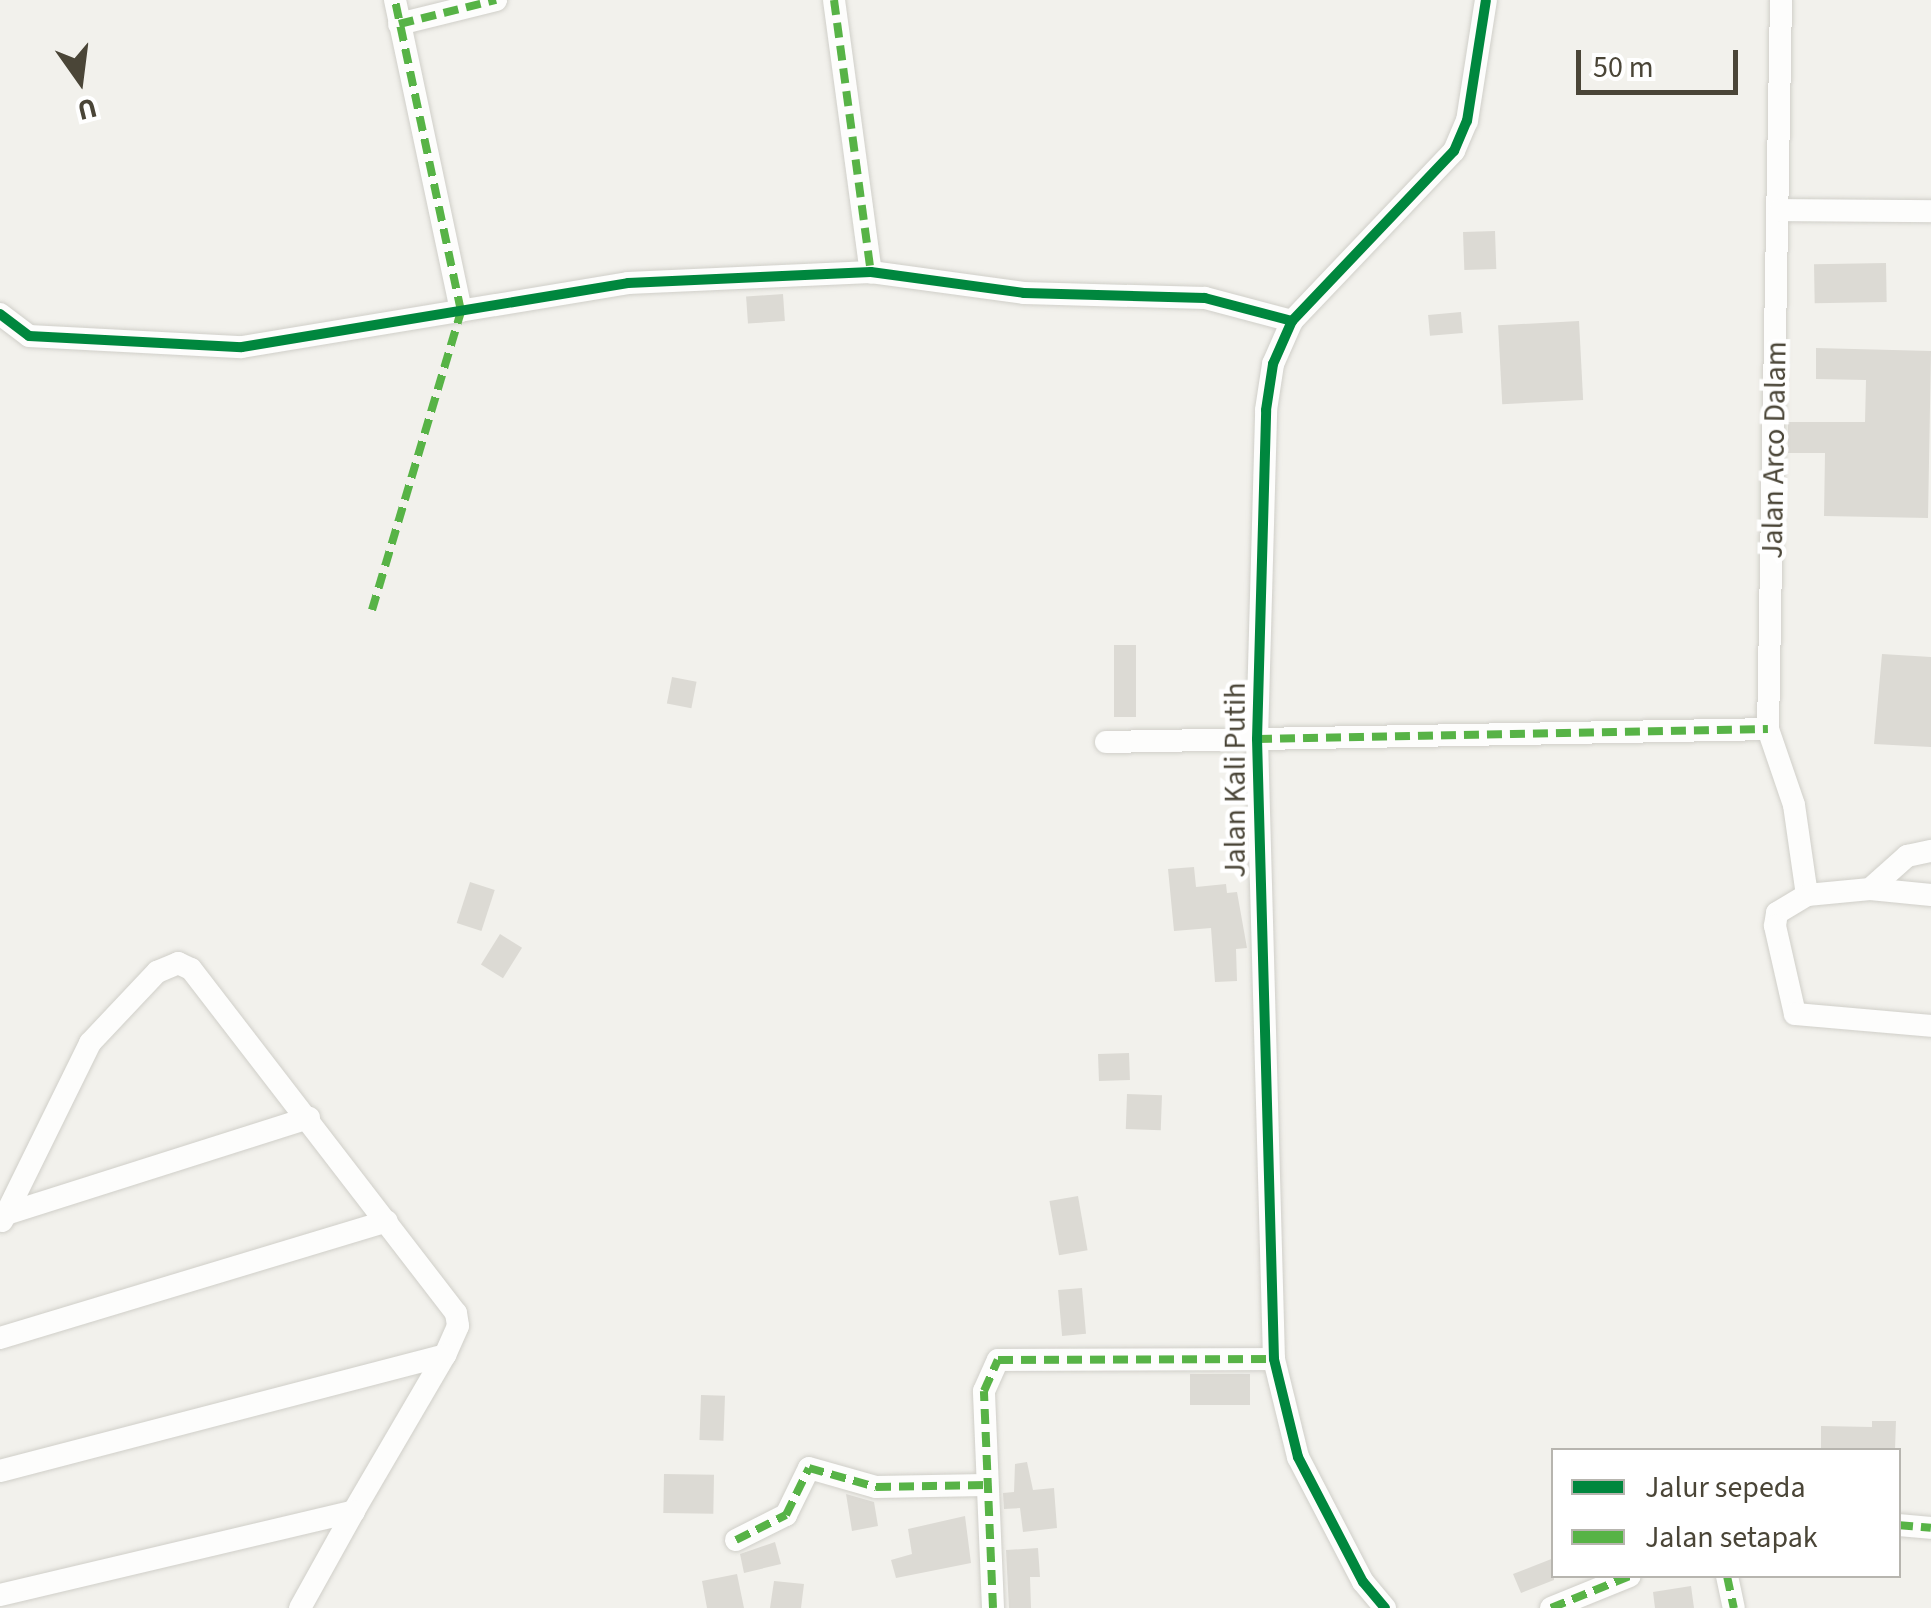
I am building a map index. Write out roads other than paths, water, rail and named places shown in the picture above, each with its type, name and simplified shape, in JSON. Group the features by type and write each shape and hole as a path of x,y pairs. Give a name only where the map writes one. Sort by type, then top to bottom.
{"street":[{"path":"395,0 461,311"},
{"path":"399,24 496,0"},
{"path":"834,0 871,272"},
{"name":"Jalan Kali Putih","path":"1385,1608 1363,1582 1298,1457 1274,1359 1257,739 1266,410 1273,364 1292,321 1454,151 1467,121 1486,0"},
{"name":"Jalan Arco Dalam","path":"1781,0 1768,729 1798,819 1807,895"},
{"path":"1780,210 1931,211"},
{"path":"0,314 29,336 242,346 628,284 871,272 1024,293 1204,298 1292,321"},
{"path":"1106,742 1768,729"},
{"path":"1870,889 1907,856 1931,851"},
{"path":"1931,895 1870,889 1807,895 1777,912 1775,926 1795,1014 1931,1026"},
{"path":"3,1219 77,1062 169,964 192,969 456,1313 458,1326 445,1355 300,1608"},
{"path":"3,1219 310,1118"},
{"path":"0,1338 386,1221"},
{"path":"0,1471 445,1355"},
{"path":"993,1608 984,1391 998,1360 1274,1359"},
{"path":"736,1540 786,1515 809,1468 876,1487 986,1485"},
{"path":"0,1595 354,1511"},
{"path":"1901,1525 1931,1528"},
{"path":"1551,1608 1625,1578"},
{"path":"1726,1578 1734,1608"}]}
